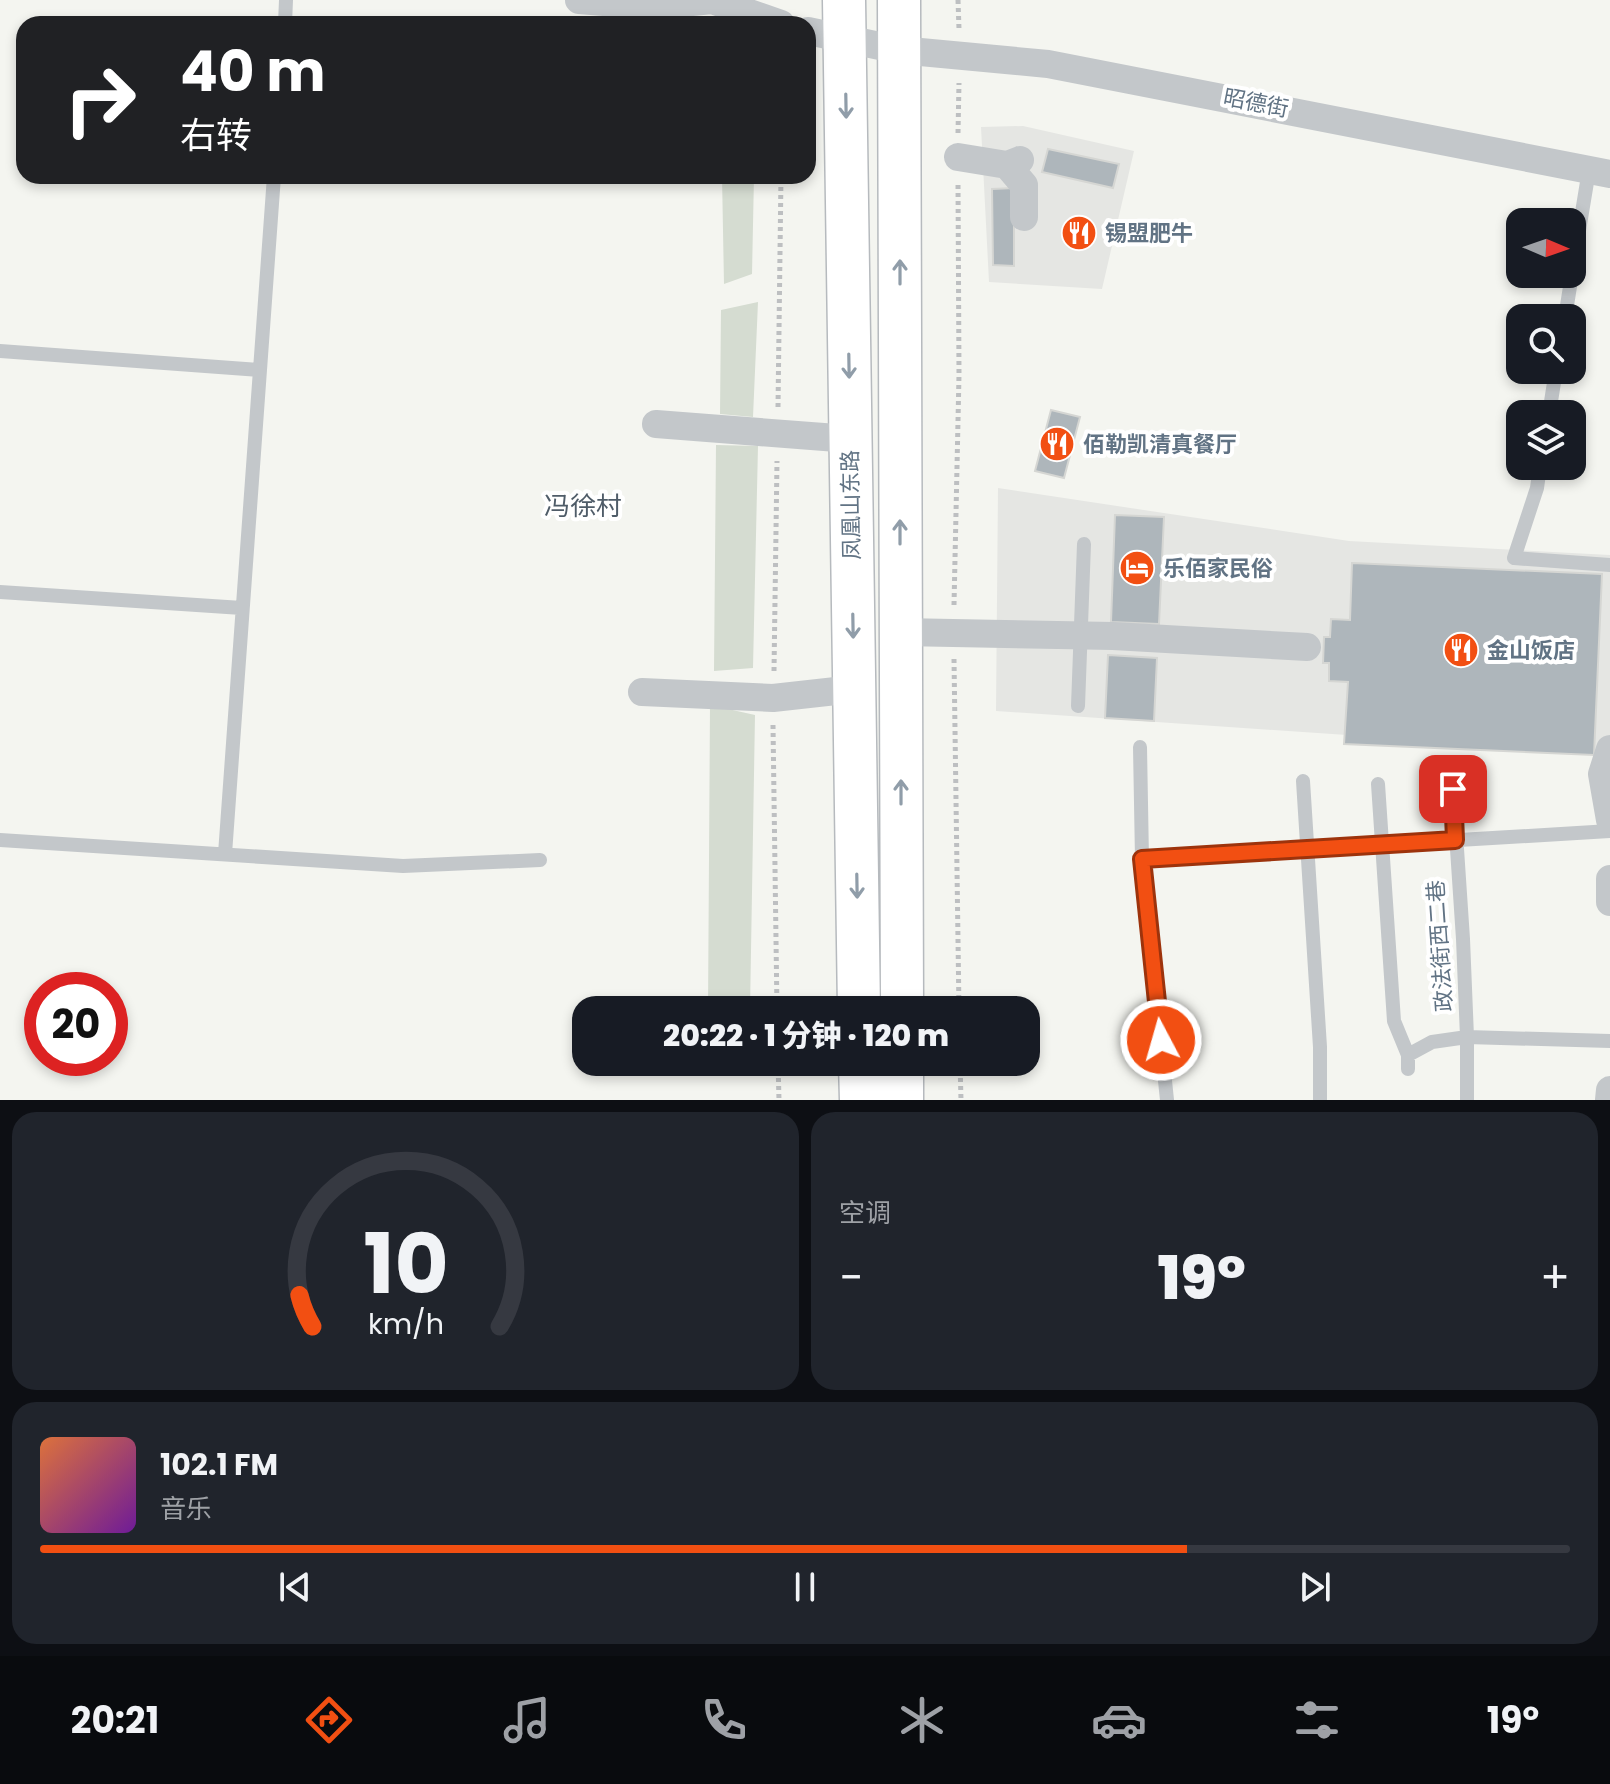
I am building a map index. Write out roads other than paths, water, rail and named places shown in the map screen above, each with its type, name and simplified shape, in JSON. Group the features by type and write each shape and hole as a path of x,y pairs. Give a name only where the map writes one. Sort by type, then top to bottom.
{"main road":[{"path":"899,0 902,996"},
{"name":"凤凰山东路","path":"832,23 850,439 859,996"},
{"path":"860,1076 861,1100"},
{"path":"902,1076 902,1100"}],"street":[{"path":"579,0 653,6 712,0 758,16"},
{"name":"昭德街","path":"832,23 899,50 1048,64 1600,172"},
{"path":"958,157 1013,162 1024,185 1024,217"},
{"path":"656,424 850,439"},
{"path":"901,632 1081,635 1307,647"},
{"path":"642,692 773,698 854,689"},
{"path":"1610,749 1602,774 1610,820"},
{"path":"1610,879 1610,902"},
{"path":"1609,1100 1610,1090"}],"lane":[{"path":"1586,223 1600,172"},
{"path":"225,854 273,184"},
{"path":"0,351 260,370"},
{"path":"1538,480 1514,558 1610,565"},
{"path":"1078,706 1084,544"},
{"path":"0,592 242,608"},
{"path":"1140,747 1142,859 1167,1100"},
{"path":"1303,781 1320,1047 1320,1100"},
{"path":"1378,784 1394,1021 1408,1062 1432,1042 1467,1037 1610,1041"},
{"name":"政法街西二巷","path":"1453,789 1463,939 1467,1100"},
{"path":"1142,859 1610,831"},
{"path":"0,840 403,866 540,860"}],"place":[{"name":"锡盟肥牛","path":"1079,233"},
{"name":"佰勒凯清真餐厅","path":"1057,444"},
{"name":"乐佰家民俗","path":"1137,568"},
{"name":"金山饭店","path":"1461,650"}],"district":[{"name":"冯徐村","path":"583,506"}]}
